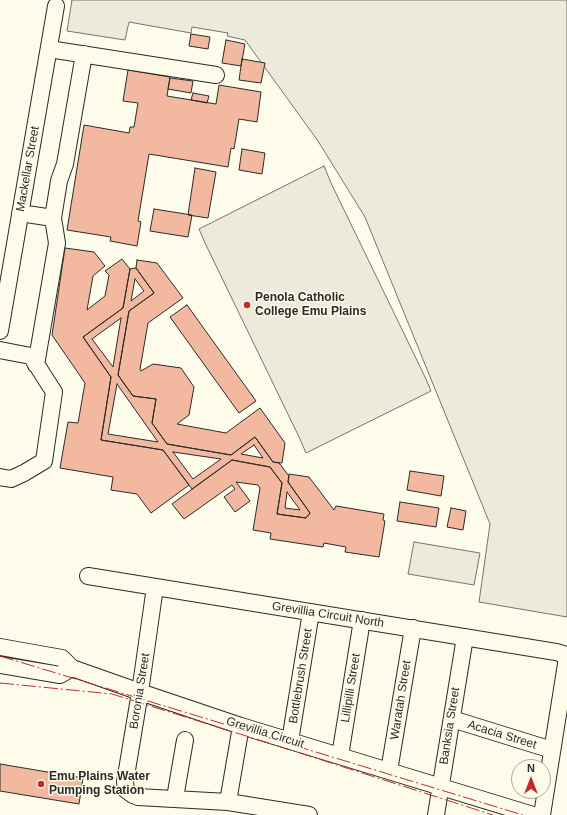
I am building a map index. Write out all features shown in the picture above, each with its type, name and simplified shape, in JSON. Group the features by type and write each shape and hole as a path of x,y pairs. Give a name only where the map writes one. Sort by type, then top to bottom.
{"street":[{"name":"Mackellar Street","path":"0,331 56,6"},
{"path":"49,49 216,75"},
{"path":"36,365 57,243 52,218 59,181 65,164 84,54"},
{"path":"20,213 52,218"},
{"path":"0,350 30,356 54,392 44,460 24,473 11,479 0,477"},
{"name":"Grevillia Circuit North","path":"88,576 556,652 563,654 566,657 563,706"},
{"name":"Boronia Street","path":"155,587 125,782 126,790 138,797 175,798"},
{"name":"Bottlebrush Street","path":"290,741 311,612"},
{"name":"Lillipilli Street","path":"340,756 362,620"},
{"name":"Waratah Street","path":"389,771 413,628"},
{"name":"Banksia Street","path":"436,815 465,637"},
{"name":"Grevillia Circuit","path":"0,647 62,658 72,668 241,726 533,815"},
{"path":"0,665 60,675 72,668"},
{"path":"542,815 552,750 563,706"},
{"name":"Acacia Street","path":"452,719 552,750"},
{"path":"228,802 241,726"},
{"path":"185,740 175,798 228,802 309,815"}],"shaded area":[{"path":"72,0 567,0 567,617 479,602 490,524 365,217 318,141 245,40 227,36 228,33 192,27 191,33 129,22 125,40 67,31"},
{"path":"324,166 431,391 306,453 199,229"},
{"path":"414,542 480,553 474,585 408,574"}],"building":[{"path":"191,34 210,37 208,49 189,46"},
{"path":"226,40 245,44 241,66 222,63"},
{"path":"242,59 265,63 261,83 239,80"},
{"path":"128,70 170,77 167,96 216,104 219,85 261,92 257,122 239,119 234,149 231,148 228,167 149,154 138,221 141,222 137,246 110,241 111,237 67,230 84,125 129,133 130,127 134,127 138,103 123,101"},
{"path":"170,78 193,81 191,93 168,89"},
{"path":"193,93 209,96 207,103 191,100"},
{"path":"242,149 265,153 262,174 239,170"},
{"path":"195,168 216,172 208,218 188,215"},
{"path":"154,209 192,215 188,237 150,231"},
{"path":"65,248 94,252 105,266 93,276 87,310 105,296 109,275 105,271 122,259 130,269 123,308 83,337 111,377 101,440 163,450 189,485 151,513 137,494 111,490 113,477 60,468 68,422 78,423 85,383 52,335"},
{"path":"137,260 157,263 183,298 148,323 140,369 141,371 153,364 181,368 194,387 189,415 177,424 226,433 260,408 285,443 282,463 273,462 255,437 231,455 167,444 152,423 156,399 133,396 118,375 129,311 154,293 136,268"},
{"path":"136,268 154,293 129,311 118,375 133,396 156,399 152,423 167,444 231,455 255,437 273,462 279,463 289,476 288,482 310,513 306,518 277,514 282,483 270,467 232,460 192,489 163,450 101,440 111,377 83,337 123,308 130,269","holes":["135,279 144,291 131,301","121,318 113,367 92,339","117,384 158,442 108,434","254,445 263,458 241,454","173,452 221,459 193,479","287,492 300,510 285,508"]},
{"path":"187,305 256,401 239,413 170,317"},
{"path":"232,460 270,467 282,483 277,514 306,518 310,513 288,482 289,474 309,477 334,510 336,506 384,514 383,520 385,521 379,557 345,552 346,547 324,543 323,547 270,539 271,533 253,530 260,488 258,485 236,482 250,501 235,512 224,497 235,489 232,485 184,519 172,504"},
{"path":"410,471 444,476 441,496 407,490"},
{"path":"400,502 439,508 436,527 397,521"},
{"path":"451,508 466,511 463,530 447,527"},
{"name":"Emu Plains Water Pumping Station","path":"0,764 83,778 79,804 0,791"}],"power":[{"path":"0,656 523,815"},
{"path":"0,683 112,694 493,815"}],"place":[{"name":"Penola Catholic College Emu Plains","path":"247,305"},
{"name":"Emu Plains Water Pumping Station","path":"41,784"}]}
